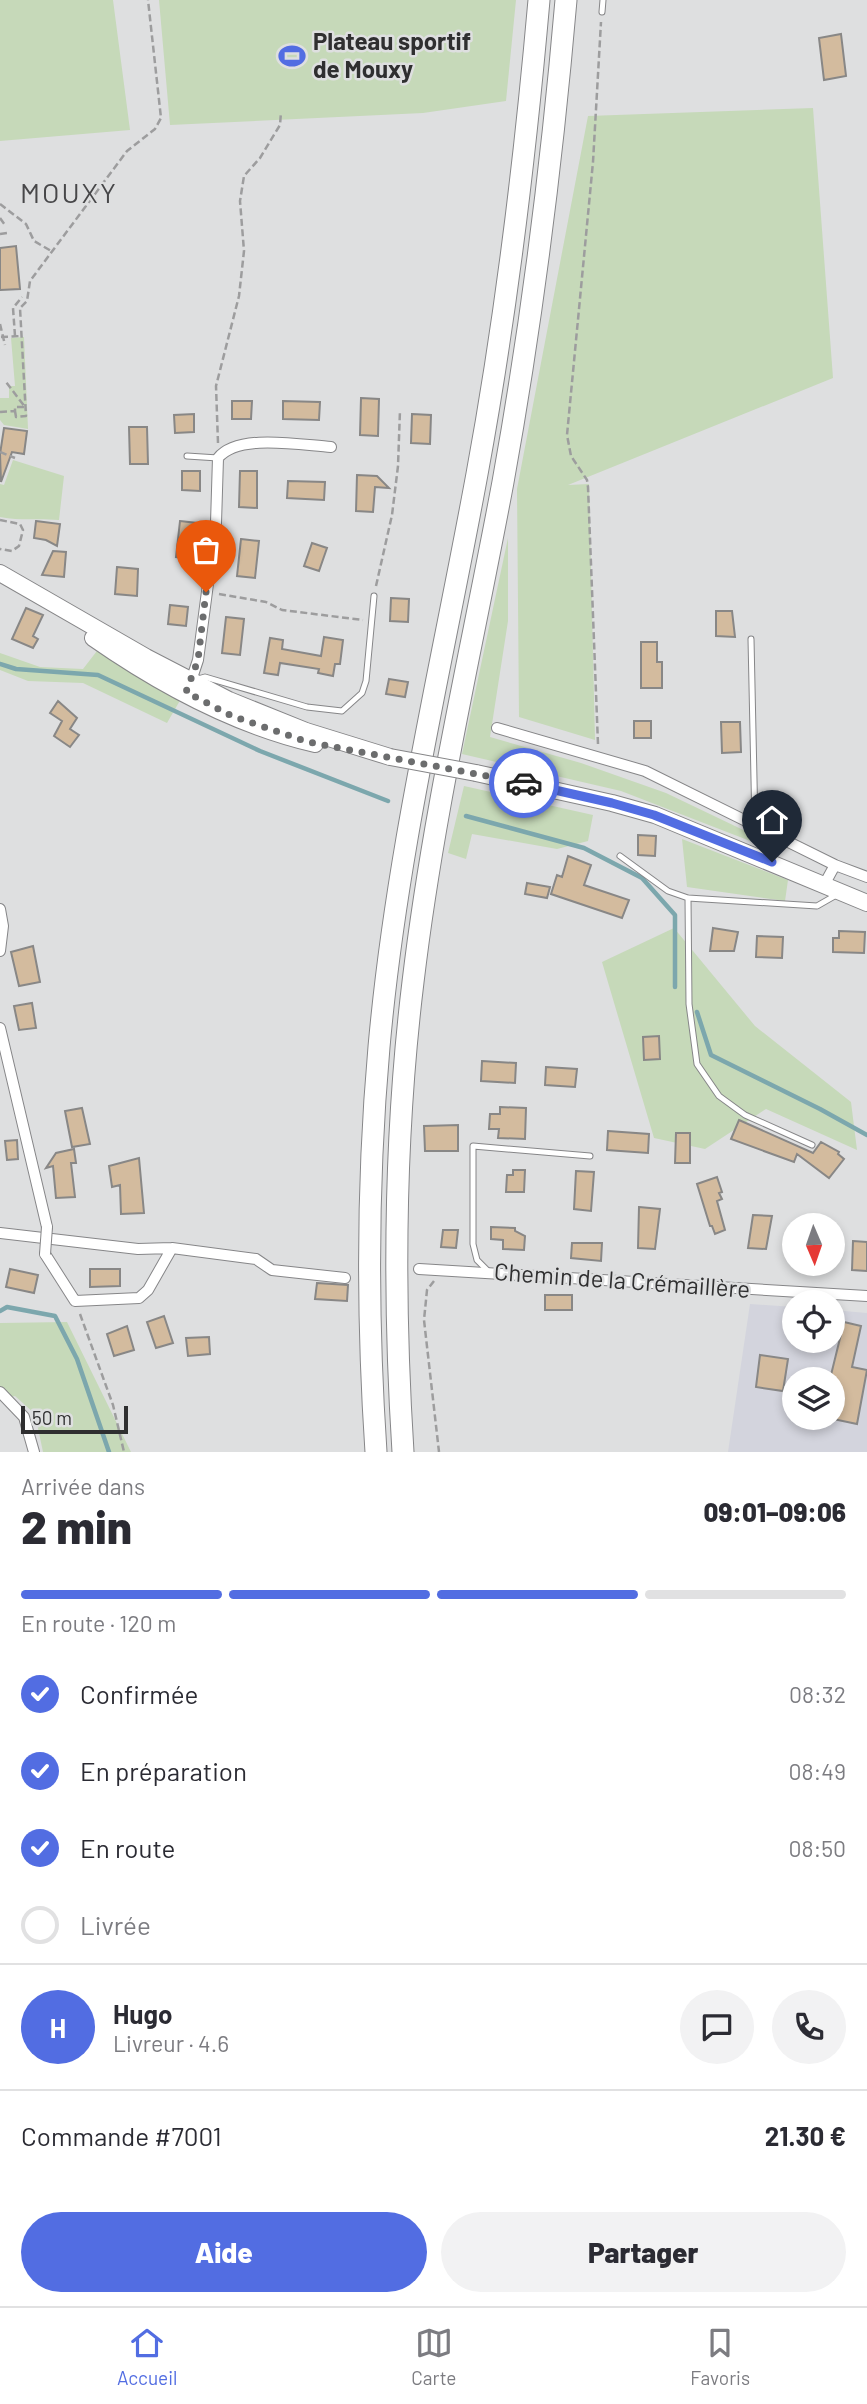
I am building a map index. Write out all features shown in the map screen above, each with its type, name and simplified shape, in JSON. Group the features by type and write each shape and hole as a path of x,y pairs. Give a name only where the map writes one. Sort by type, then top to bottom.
{"highway":[{"path":"376,1452 370,1267 371,1186 379,1046 406,843 478,471 506,303 539,0"},
{"path":"403,1452 398,1341 397,1193 400,1120 412,983 432,849 503,479 530,321 548,185 566,0"}],"main road":[{"path":"0,573 189,687 260,714 390,757 476,773 654,815 865,902"}],"street":[{"path":"189,687 198,660 216,523 221,454 242,443 331,447"},
{"path":"497,728 645,771 755,826 867,877"},
{"path":"824,885 835,864"},
{"path":"0,909 3,926 0,951"},
{"path":"0,1028 47,1227 45,1254 75,1301 139,1298 148,1290 172,1248"},
{"path":"0,1233 138,1248 172,1248 256,1259 272,1270 345,1278"},
{"name":"Chemin de la Crémaillère","path":"419,1269 867,1296"},
{"path":"0,1392 24,1417 34,1452"}],"lane":[{"path":"602,12 603,0"},
{"path":"187,456 221,454"},
{"path":"189,687 205,677 307,707 342,711 362,693 366,681 374,596"},
{"path":"751,639 755,826"},
{"path":"620,856 668,891 688,898 817,905 834,899 841,892"},
{"path":"688,898 689,1004 697,1063 719,1096 746,1115 812,1145"},
{"path":"490,1273 477,1260 473,1244 472,1146 590,1156"}],"path":[{"path":"25,407 15,407 16,417 26,416 20,308 27,301 30,281 127,151 155,129 161,118 148,0"},
{"path":"598,757 588,487 587,480 571,456 567,435 593,162 602,12"},
{"path":"221,454 218,442 216,386 239,296 244,251 240,201 244,176 260,158 280,125 281,112"},
{"path":"0,204 26,224 34,241 53,252"},
{"path":"0,218 5,225"},
{"path":"0,234 7,233"},
{"path":"15,337 13,308 20,297 23,305"},
{"path":"0,324 5,345"},
{"path":"1,337 22,336"},
{"path":"6,382 25,407"},
{"path":"374,596 392,515 398,466 400,410"},
{"path":"0,412 15,411"},
{"path":"0,452 15,458"},
{"path":"0,520 20,524 23,530 19,546 12,551 0,549"},
{"path":"206,592 256,600 282,610 370,621"},
{"path":"439,1452 424,1320 427,1290 443,1270"},
{"path":"75,1301 113,1405 124,1452"}],"shaded area":[{"path":"750,1304 782,1306 782,1353 845,1353 845,1311 867,1313 867,1452 728,1452"}],"green space":[{"path":"0,0 113,0 130,130 0,141"},
{"name":"Plateau sportif de Mouxy","path":"159,0 516,0 506,101 423,113 170,125"},
{"path":"813,108 833,378 568,485 589,484 595,740 519,717 517,489 588,116"},
{"path":"24,337 28,429 4,425 0,420 0,398 9,398 9,386 15,386 11,338"},
{"path":"13,460 64,476 59,520 0,517 0,484 4,485"},
{"path":"508,538 508,621 490,737 581,763 666,793 760,838 758,844 621,791 462,754"},
{"path":"100,647 182,697 167,723 83,683 28,681 0,670 0,653 40,667 83,669"},
{"path":"464,786 593,815 588,841 557,849 472,834 466,859 448,853"},
{"path":"682,839 788,880 785,901 687,887"},
{"path":"674,928 755,1026 851,1102 857,1150 766,1109 705,1149 654,1138 602,962"},
{"path":"67,1322 131,1452 43,1452 35,1414 15,1396 0,1400 0,1323"}],"building":[{"path":"841,34 846,76 824,80 819,38"},
{"path":"16,246 20,289 0,290 0,248"},
{"path":"361,398 379,399 378,436 360,435"},
{"path":"232,401 252,401 251,419 232,419"},
{"path":"283,401 320,402 319,420 283,419"},
{"path":"194,414 194,432 175,433 174,415"},
{"path":"412,414 431,415 430,444 411,443"},
{"path":"129,427 147,427 148,464 130,464"},
{"path":"4,428 27,431 24,454 12,452 1,482 0,454"},
{"path":"182,471 200,471 200,491 182,490"},
{"path":"240,471 257,471 257,508 239,507"},
{"path":"357,475 377,476 389,488 375,487 373,512 356,511"},
{"path":"288,481 325,482 324,500 287,498"},
{"path":"36,521 60,524 57,546 34,538"},
{"path":"180,521 197,523 193,559 176,557"},
{"path":"241,539 259,541 255,578 237,576"},
{"path":"312,543 327,548 319,571 304,566"},
{"path":"53,551 66,552 64,577 42,575"},
{"path":"117,567 138,569 137,596 115,594"},
{"path":"391,598 409,599 408,622 390,621"},
{"path":"170,605 188,607 186,626 168,624"},
{"path":"26,608 43,615 33,636 38,639 33,648 12,639"},
{"path":"716,611 732,611 735,637 716,636"},
{"path":"226,617 244,619 240,655 222,653"},
{"path":"324,637 343,640 340,664 335,664 333,676 318,673 319,669 280,663 278,675 264,673 270,638 283,640 282,649 321,656"},
{"path":"641,642 657,642 657,662 662,662 662,688 641,688"},
{"path":"389,679 408,682 405,697 386,694"},
{"path":"58,701 77,718 70,729 79,735 70,747 54,736 62,721 50,713"},
{"path":"634,721 651,721 651,738 634,738"},
{"path":"721,722 740,722 741,752 722,753"},
{"path":"638,835 656,836 655,856 638,855"},
{"path":"568,856 591,865 584,885 629,900 622,918 551,894 557,875 562,877"},
{"path":"527,883 550,887 547,898 525,894"},
{"path":"713,928 738,932 734,951 710,951"},
{"path":"839,931 865,932 864,953 833,952 833,938 839,938"},
{"path":"757,936 783,937 782,958 756,957"},
{"path":"33,946 40,982 19,986 11,952"},
{"path":"32,1003 36,1028 19,1030 14,1006"},
{"path":"659,1036 660,1059 644,1060 643,1037"},
{"path":"482,1061 516,1063 515,1083 481,1081"},
{"path":"546,1067 577,1069 575,1087 545,1085"},
{"path":"500,1107 526,1108 525,1139 498,1138 499,1129 489,1129 490,1114 500,1114"},
{"path":"82,1108 90,1144 72,1147 65,1111"},
{"path":"739,1120 813,1153 821,1142 839,1152 844,1159 829,1178 797,1154 794,1162 731,1139"},
{"path":"458,1125 458,1151 425,1151 424,1126"},
{"path":"608,1131 649,1134 648,1153 607,1150"},
{"path":"676,1133 690,1133 690,1163 675,1163"},
{"path":"17,1140 18,1159 7,1160 5,1141"},
{"path":"74,1149 76,1163 71,1163 75,1197 56,1198 53,1166 46,1168 56,1153"},
{"path":"139,1158 144,1213 121,1214 120,1185 112,1187 109,1166"},
{"path":"513,1170 525,1170 524,1192 506,1192 507,1175 513,1175"},
{"path":"576,1171 594,1172 591,1211 574,1209"},
{"path":"717,1177 722,1199 717,1201 725,1230 715,1234 697,1184"},
{"path":"639,1207 660,1209 655,1249 638,1248"},
{"path":"753,1215 772,1216 766,1249 748,1248"},
{"path":"491,1227 515,1228 515,1231 525,1236 524,1250 503,1249 503,1240 491,1239"},
{"path":"443,1230 458,1230 456,1248 441,1247"},
{"path":"853,1241 867,1242 867,1271 852,1270"},
{"path":"572,1243 602,1243 601,1261 571,1258"},
{"path":"10,1269 38,1275 34,1293 6,1287"},
{"path":"90,1269 120,1269 120,1286 90,1287"},
{"path":"317,1283 348,1285 347,1301 315,1299"},
{"path":"545,1295 572,1295 572,1310 545,1310"},
{"path":"164,1316 173,1343 156,1348 147,1322"},
{"path":"845,1322 861,1326 852,1367 867,1370 857,1424 845,1422 845,1367 833,1367 836,1353 845,1353"},
{"path":"127,1326 134,1350 114,1356 107,1334"},
{"path":"209,1337 210,1354 188,1356 186,1338"},
{"path":"760,1355 788,1359 787,1367 782,1367 782,1391 756,1387"}],"waterway":[{"path":"0,664 16,669 98,675 260,751 388,801"},
{"path":"466,816 584,848 642,878 675,915 675,987"},
{"path":"697,1012 711,1055 867,1135"},
{"path":"0,1311 7,1307 55,1316 77,1359 109,1452"}],"way so far":[{"path":"206,592 198,660 186,692 232,716 308,742 524,783"}],"place":[{"name":"Plateau sportif de Mouxy","path":"292,56"}],"district":[{"name":"MOUXY","path":"69,193"}],"route":[{"path":"524,783 654,815 772,862"}]}
